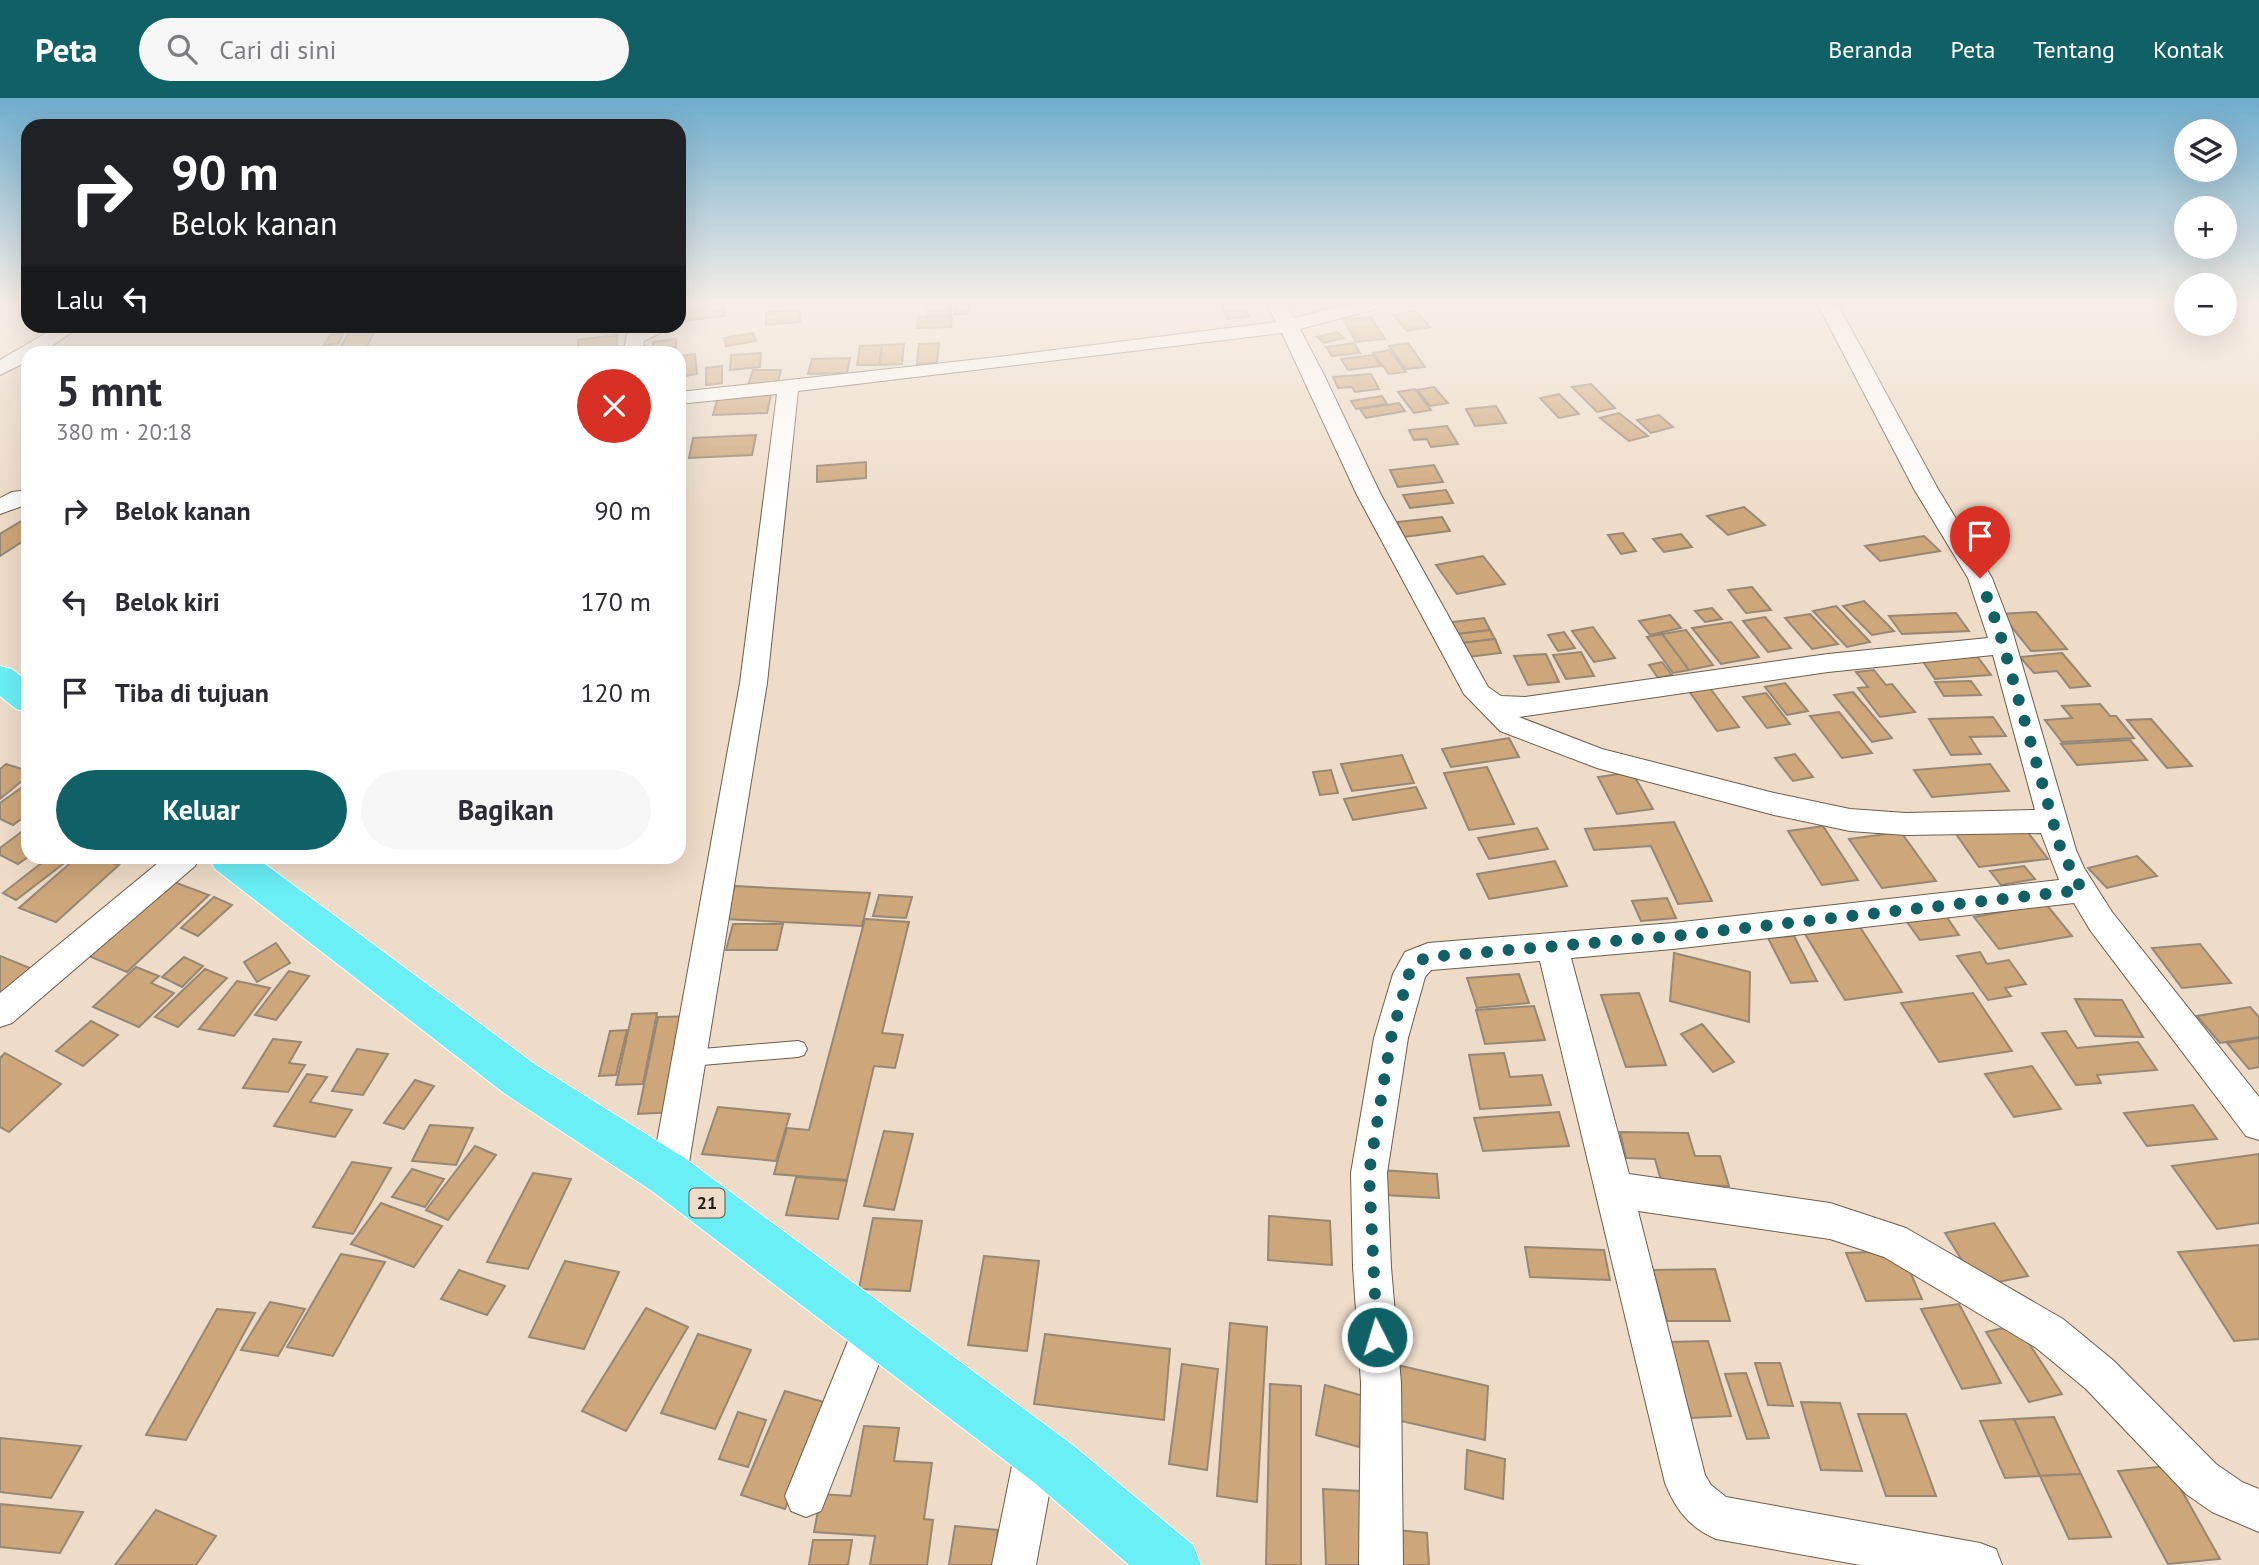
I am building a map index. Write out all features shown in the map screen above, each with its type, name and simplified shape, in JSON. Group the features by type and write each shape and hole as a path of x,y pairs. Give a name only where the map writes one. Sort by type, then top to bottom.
{"highway":[{"name":"21","path":"237,864 520,1079 669,1175 1036,1451 1173,1565"}],"street":[{"path":"686,397 889,371"},
{"path":"1309,371 1369,495 1478,694 1495,706 1510,724 1597,758 1774,804 1850,820 1906,824 2053,821"},
{"path":"1863,371 1926,489 1980,578 2003,645 2061,850 2082,890 2108,931 2259,1124"},
{"path":"669,1175 734,811 780,477 788,386"},
{"path":"0,507 21,497"},
{"path":"1495,706 1525,707 1775,669 2003,645"},
{"path":"0,1013 177,864"},
{"path":"1381,1565 1381,1383 1372,1267 1369,1173 1391,1038 1409,974 1416,962 1428,957 1673,936 2082,890"},
{"path":"1552,946 1686,1483 1696,1500 1716,1517 1980,1565"},
{"path":"1615,1190 1830,1221 1893,1241 2049,1333 2100,1375 2201,1479 2227,1497 2259,1511"},
{"path":"806,1496 873,1328"},
{"path":"1014,1565 1036,1451"}],"lane":[{"path":"690,1058 798,1049"}],"building":[{"path":"686,371 697,371 697,374 686,376"},
{"path":"706,371 722,371 722,383 706,385"},
{"path":"753,371 781,371 777,386 748,386"},
{"path":"809,371 847,371 847,373 808,374"},
{"path":"1371,374 1379,389 1355,392 1352,387 1338,388 1333,377"},
{"path":"1591,384 1615,408 1597,412 1572,387"},
{"path":"1434,387 1448,403 1430,406 1417,390"},
{"path":"1415,389 1431,410 1414,413 1398,392"},
{"path":"1559,394 1579,414 1559,418 1540,398"},
{"path":"771,395 767,413 713,415 718,397"},
{"path":"1382,396 1387,404 1356,409 1351,401"},
{"path":"1399,403 1405,411 1366,418 1360,409"},
{"path":"1496,406 1506,423 1475,426 1466,409"},
{"path":"1619,413 1648,436 1629,441 1600,418"},
{"path":"1659,415 1673,427 1651,433 1637,420"},
{"path":"1447,426 1458,444 1431,447 1427,439 1414,440 1409,430"},
{"path":"756,435 752,455 689,458 693,438"},
{"path":"866,462 866,478 817,482 817,466"},
{"path":"1434,465 1443,482 1398,487 1390,470"},
{"path":"1446,490 1453,503 1410,508 1403,495"},
{"path":"1744,507 1765,525 1728,535 1707,516"},
{"path":"1442,517 1450,531 1404,537 1397,522"},
{"path":"21,521 21,542 0,556 0,534"},
{"path":"1623,533 1636,551 1621,554 1608,535"},
{"path":"1681,534 1692,547 1664,552 1653,539"},
{"path":"1924,536 1940,551 1880,561 1865,546"},
{"path":"1483,556 1505,584 1457,594 1436,565"},
{"path":"1752,587 1771,610 1746,613 1728,590"},
{"path":"1864,601 1894,631 1872,635 1843,606"},
{"path":"1836,606 1870,642 1847,647 1813,611"},
{"path":"1712,608 1722,619 1705,622 1695,611"},
{"path":"2036,612 2067,649 2031,651 2001,614"},
{"path":"1956,613 1969,631 1902,634 1889,616"},
{"path":"1810,614 1838,644 1812,649 1785,618"},
{"path":"1670,615 1681,628 1650,635 1639,621"},
{"path":"1765,617 1791,648 1768,652 1743,621"},
{"path":"1484,618 1490,630 1457,634 1452,622"},
{"path":"1731,622 1759,657 1721,664 1692,628"},
{"path":"1593,627 1615,658 1594,662 1572,631"},
{"path":"1490,630 1495,639 1462,643 1457,634"},
{"path":"1686,630 1713,665 1689,670 1662,634"},
{"path":"1564,632 1575,648 1558,651 1548,635"},
{"path":"1662,634 1689,670 1673,673 1647,637"},
{"path":"1495,639 1501,653 1468,657 1462,643"},
{"path":"1581,652 1594,676 1566,679 1553,655"},
{"path":"2062,653 2090,686 2070,688 2057,671 2034,673 2020,657"},
{"path":"1546,654 1559,682 1528,685 1514,656"},
{"path":"1977,656 1991,675 1935,679 1922,660"},
{"path":"1662,662 1672,675 1658,678 1649,665"},
{"path":"1874,670 1886,685 1892,684 1915,712 1880,717 1858,688 1868,687 1856,672"},
{"path":"1971,681 1981,695 1944,696 1935,682"},
{"path":"1785,683 1808,711 1787,715 1765,687"},
{"path":"1710,688 1739,727 1717,731 1689,691"},
{"path":"1853,692 1892,738 1872,742 1834,695"},
{"path":"1766,693 1790,724 1767,728 1743,697"},
{"path":"2100,704 2110,716 2116,716 2134,738 2062,742 2045,720 2072,718 2062,706"},
{"path":"1839,712 1872,753 1842,758 1810,716"},
{"path":"1993,717 2006,736 1970,737 1981,754 1951,755 1929,719"},
{"path":"2151,719 2192,766 2167,768 2127,720"},
{"path":"1509,738 1519,757 1451,767 1442,749"},
{"path":"2130,740 2147,760 2077,765 2061,744"},
{"path":"1795,754 1813,777 1793,781 1775,758"},
{"path":"1402,755 1414,783 1352,791 1341,764"},
{"path":"6,764 21,769 21,782 0,799 0,769"},
{"path":"1990,764 2009,791 1932,797 1914,770"},
{"path":"1487,767 1514,824 1469,830 1444,773"},
{"path":"1331,770 1338,793 1320,795 1313,772"},
{"path":"1632,772 1653,809 1617,814 1598,777"},
{"path":"1416,787 1426,808 1353,820 1344,799"},
{"path":"21,788 21,819 13,825 0,819 0,803"},
{"path":"1674,822 1712,901 1678,904 1651,846 1594,850 1585,829"},
{"path":"1823,826 1858,880 1822,885 1788,831"},
{"path":"2024,827 2048,859 1979,867 1956,834"},
{"path":"1537,828 1548,849 1489,859 1478,838"},
{"path":"21,832 21,862 18,864 0,855 0,848"},
{"path":"1901,832 1936,881 1882,888 1849,839"},
{"path":"2137,856 2157,876 2107,888 2088,868"},
{"path":"1555,861 1567,886 1489,899 1477,874"},
{"path":"40,864 63,864 16,900 3,893"},
{"path":"69,864 119,865 56,922 19,908"},
{"path":"2024,866 2035,879 2001,885 1990,871"},
{"path":"166,879 209,895 127,972 84,954"},
{"path":"735,886 870,893 862,926 724,919"},
{"path":"879,895 912,897 906,918 873,916"},
{"path":"214,897 232,905 198,936 181,928"},
{"path":"1667,898 1676,918 1641,921 1632,901"},
{"path":"2046,904 2072,936 1999,949 1974,917"},
{"path":"1946,916 1959,935 1920,940 1907,922"},
{"path":"865,919 909,922 882,1033 903,1035 895,1068 874,1066 847,1180 774,1174 787,1128 809,1130"},
{"path":"733,924 783,924 777,950 726,950"},
{"path":"1860,927 1902,992 1845,1000 1805,934"},
{"path":"1794,936 1817,981 1791,983 1768,938"},
{"path":"276,943 290,963 257,982 244,962"},
{"path":"2200,944 2231,983 2182,988 2152,948"},
{"path":"1980,952 1987,964 2009,960 2026,984 2005,988 2011,996 1988,1000 1957,956"},
{"path":"1674,953 1750,972 1749,1022 1670,1001"},
{"path":"0,956 35,970 7,995 0,993"},
{"path":"184,957 203,966 182,987 162,977"},
{"path":"136,967 159,976 151,983 174,993 139,1027 93,1007"},
{"path":"205,969 227,978 178,1027 155,1017"},
{"path":"289,971 309,976 276,1020 255,1015"},
{"path":"1519,974 1529,1003 1477,1008 1467,978"},
{"path":"237,981 270,988 234,1036 199,1029"},
{"path":"1639,993 1666,1065 1626,1067 1601,995"},
{"path":"1973,993 2012,1051 1939,1062 1901,1003"},
{"path":"2075,999 2122,1000 2143,1037 2095,1036"},
{"path":"1534,1006 1545,1040 1485,1044 1476,1010"},
{"path":"2250,1007 2259,1017 2259,1037 2220,1043 2197,1016"},
{"path":"657,1013 643,1084 616,1085 632,1014"},
{"path":"696,1016 677,1112 638,1114 658,1017"},
{"path":"91,1021 118,1035 83,1066 56,1051"},
{"path":"1702,1024 1734,1062 1713,1072 1681,1034"},
{"path":"627,1030 616,1075 599,1076 610,1031"},
{"path":"2066,1031 2077,1048 2138,1042 2157,1070 2097,1075 2101,1083 2076,1085 2042,1033"},
{"path":"2259,1038 2259,1067 2249,1069 2227,1043"},
{"path":"273,1039 301,1042 289,1063 305,1065 288,1092 243,1088"},
{"path":"357,1049 388,1054 363,1095 332,1091"},
{"path":"5,1053 61,1084 9,1132 0,1127 0,1058"},
{"path":"1504,1053 1510,1077 1542,1075 1551,1105 1480,1109 1469,1055"},
{"path":"2032,1066 2061,1109 2014,1117 1985,1074"},
{"path":"307,1074 327,1077 310,1102 352,1110 335,1137 274,1126"},
{"path":"415,1080 434,1086 404,1129 384,1123"},
{"path":"2193,1105 2217,1139 2147,1146 2124,1113"},
{"path":"718,1107 790,1114 776,1161 702,1154"},
{"path":"1559,1112 1569,1146 1483,1151 1474,1118"},
{"path":"430,1125 473,1128 456,1165 412,1161"},
{"path":"884,1131 913,1134 894,1210 864,1206"},
{"path":"1620,1132 1688,1133 1695,1156 1720,1156 1729,1186 1662,1184 1655,1159 1626,1158"},
{"path":"475,1146 496,1155 448,1220 426,1210"},
{"path":"2259,1154 2259,1223 2217,1229 2172,1166"},
{"path":"352,1162 391,1168 353,1234 313,1227"},
{"path":"412,1169 444,1179 425,1207 392,1197"},
{"path":"1382,1170 1437,1174 1439,1198 1384,1195"},
{"path":"533,1173 571,1179 528,1269 487,1262"},
{"path":"796,1177 847,1181 838,1219 786,1215"},
{"path":"381,1203 442,1226 414,1267 351,1244"},
{"path":"1269,1216 1330,1221 1332,1265 1268,1260"},
{"path":"873,1218 922,1221 910,1291 859,1289"},
{"path":"1994,1223 2028,1276 1978,1286 1945,1233"},
{"path":"2259,1245 2259,1339 2234,1341 2178,1252"},
{"path":"1525,1247 1604,1250 1610,1280 1530,1277"},
{"path":"1901,1251 1922,1299 1866,1301 1846,1253"},
{"path":"341,1254 385,1262 333,1356 287,1347"},
{"path":"984,1256 1039,1261 1027,1351 968,1345"},
{"path":"565,1261 619,1272 584,1349 529,1337"},
{"path":"1715,1269 1730,1321 1667,1321 1653,1270"},
{"path":"459,1270 505,1286 487,1315 441,1299"},
{"path":"270,1302 305,1309 278,1356 241,1350"},
{"path":"1959,1304 2001,1383 1962,1389 1921,1309"},
{"path":"646,1308 688,1327 626,1431 582,1411"},
{"path":"217,1309 255,1313 186,1440 146,1435"},
{"path":"1230,1323 1267,1327 1257,1502 1217,1496"},
{"path":"2017,1325 2062,1394 2029,1402 1986,1332"},
{"path":"698,1334 751,1350 715,1429 661,1413"},
{"path":"1045,1334 1170,1349 1164,1420 1034,1404"},
{"path":"1708,1341 1731,1416 1691,1418 1669,1342"},
{"path":"1755,1363 1780,1363 1793,1406 1768,1405"},
{"path":"1182,1364 1218,1369 1207,1470 1169,1464"},
{"path":"1393,1364 1488,1386 1485,1440 1388,1418"},
{"path":"1746,1373 1769,1438 1747,1439 1725,1374"},
{"path":"1270,1384 1301,1386 1301,1565 1266,1565"},
{"path":"1325,1385 1367,1397 1359,1447 1316,1435"},
{"path":"785,1391 827,1403 785,1509 741,1495"},
{"path":"1801,1402 1840,1403 1862,1471 1821,1470"},
{"path":"738,1412 766,1420 748,1467 719,1459"},
{"path":"1858,1414 1906,1414 1936,1496 1886,1496"},
{"path":"2054,1417 2081,1474 2040,1476 2014,1419"},
{"path":"2014,1419 2040,1476 2005,1478 1980,1421"},
{"path":"864,1426 899,1428 894,1461 932,1463 924,1519 933,1520 927,1565 870,1565 875,1536 814,1532 821,1494 851,1496"},
{"path":"0,1438 81,1446 51,1498 0,1492"},
{"path":"1467,1450 1505,1459 1503,1499 1465,1489"},
{"path":"2168,1466 2220,1559 2168,1564 2118,1471"},
{"path":"2081,1474 2111,1537 2069,1539 2040,1476"},
{"path":"1323,1489 1361,1491 1365,1565 1326,1565"},
{"path":"0,1504 83,1512 60,1553 0,1547"},
{"path":"156,1510 216,1536 196,1565 115,1565"},
{"path":"955,1526 998,1530 994,1565 949,1565"},
{"path":"1386,1529 1427,1533 1429,1565 1388,1565"},
{"path":"813,1540 852,1540 848,1565 809,1565"}],"route":[{"path":"1377,1337 1368,1200 1369,1173 1391,1038 1409,974 1416,962 1428,957 1673,936 2082,890 2061,850 1999,630 1980,578"}]}
